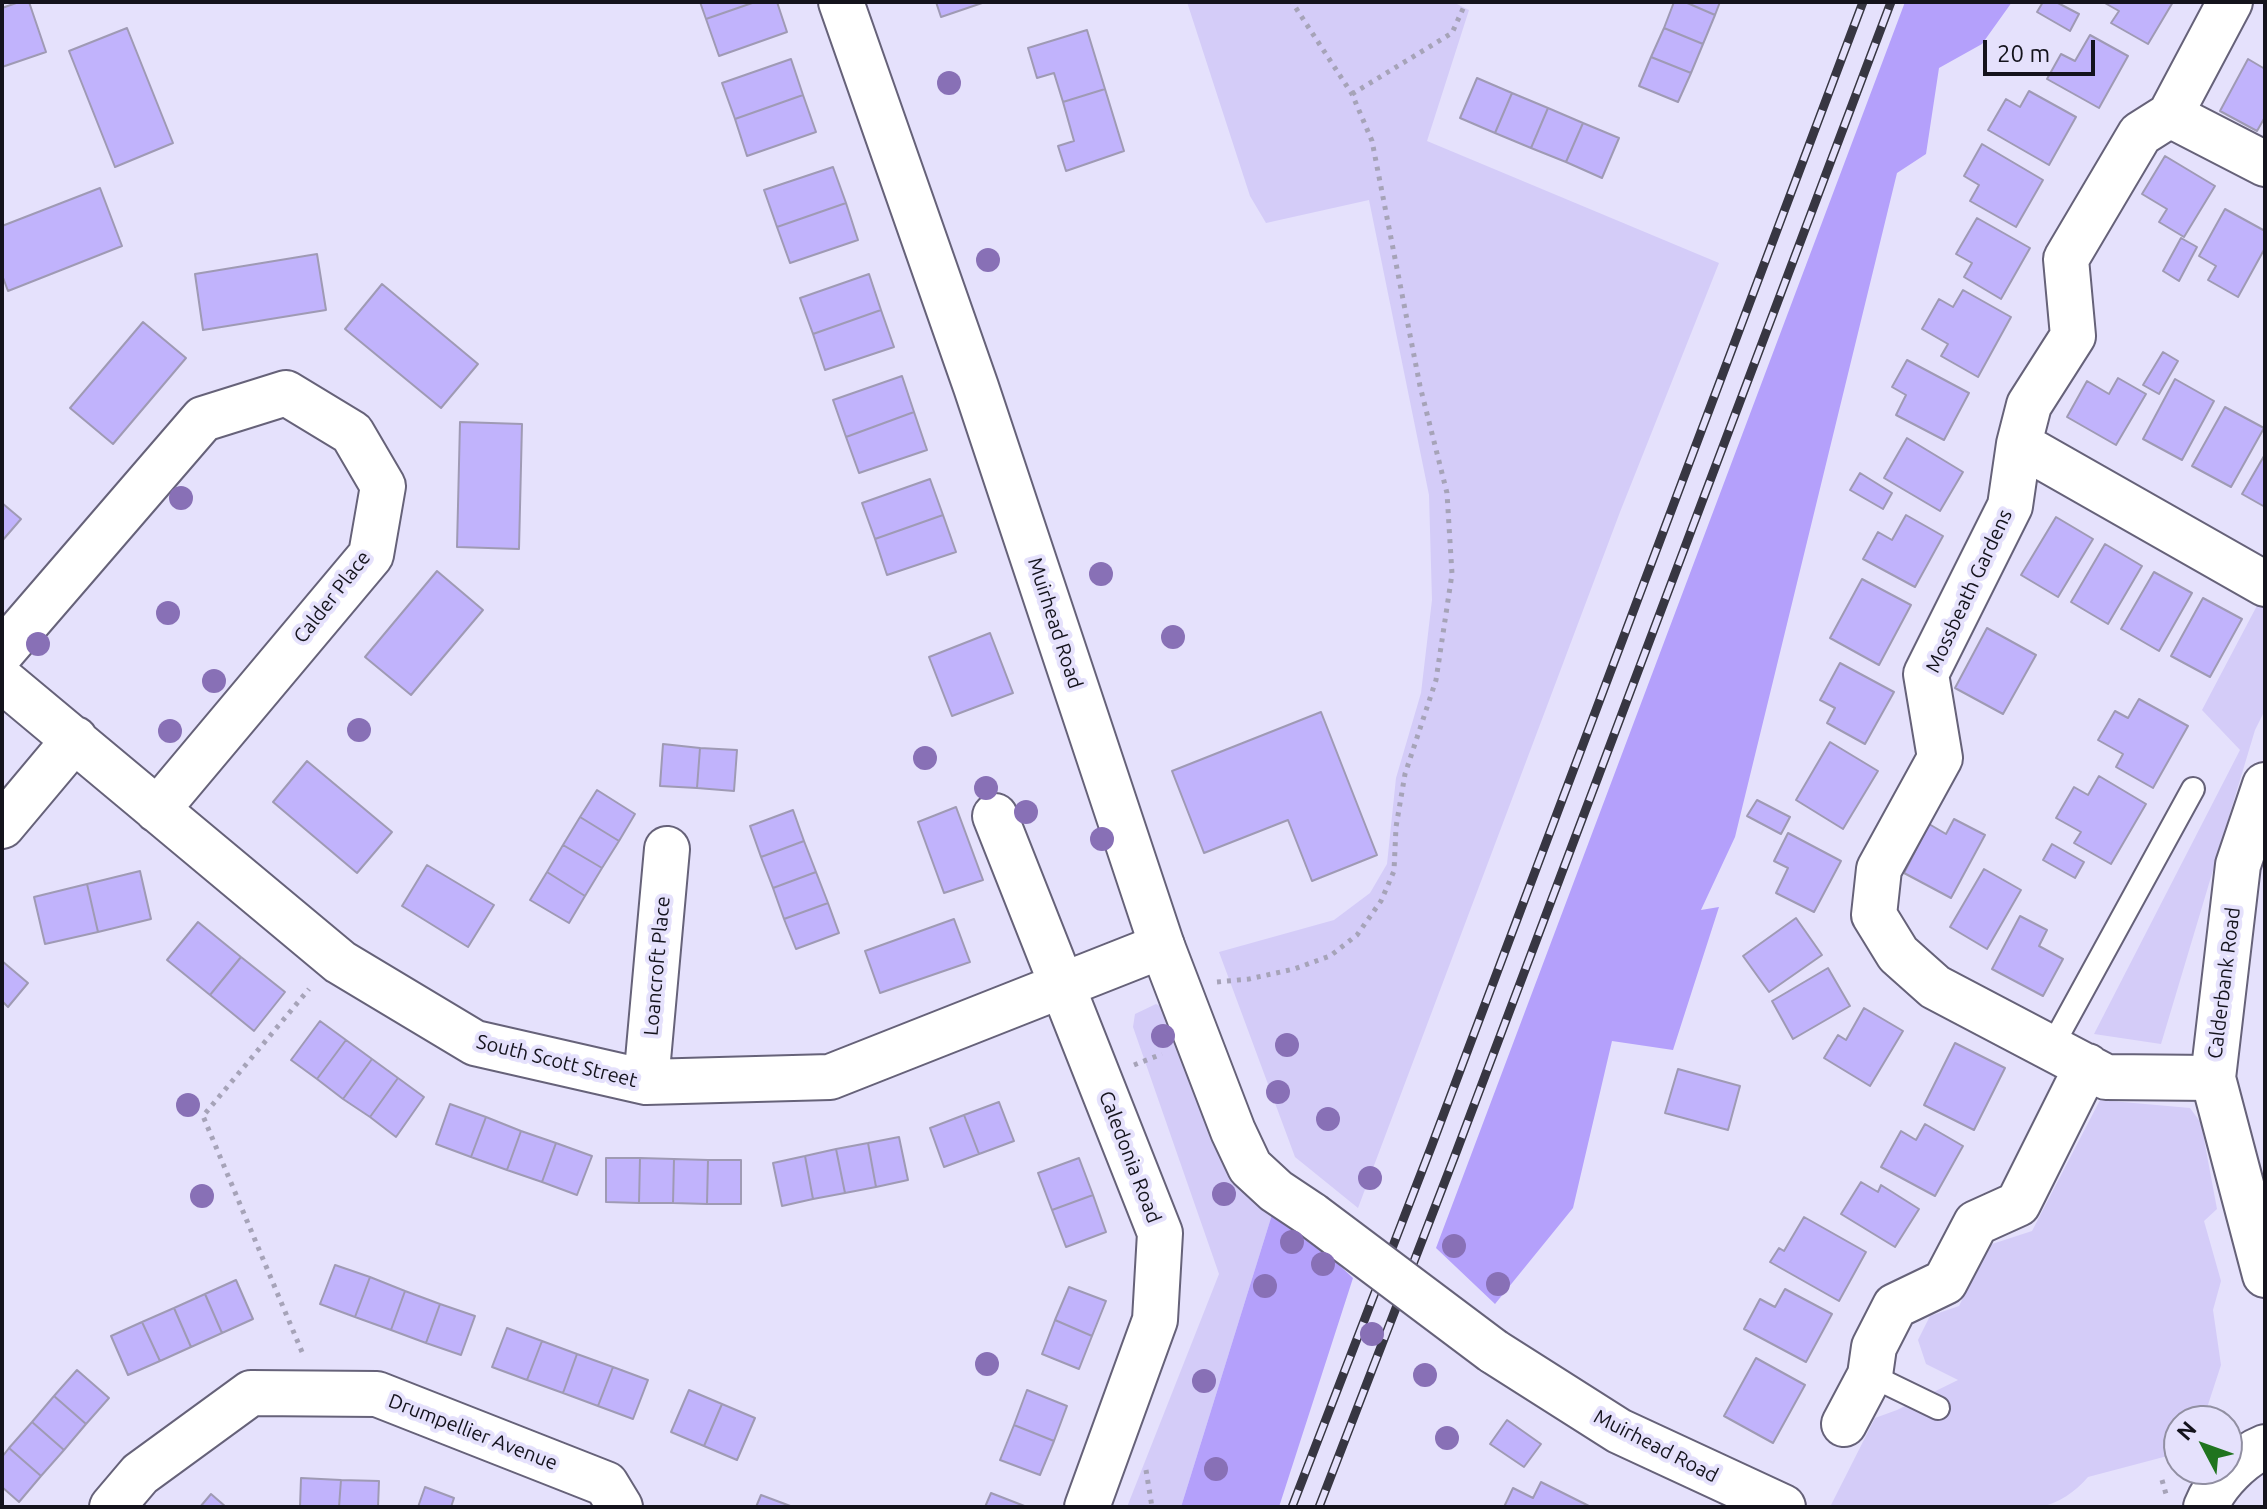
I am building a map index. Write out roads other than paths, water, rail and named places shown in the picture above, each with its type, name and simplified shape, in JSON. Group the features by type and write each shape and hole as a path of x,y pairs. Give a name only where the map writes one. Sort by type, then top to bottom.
{"street":[{"name":"Muirhead Road","path":"841,2 976,387 1162,946 1233,1131 1250,1167 1276,1191 1493,1351 1619,1431 1783,1507"},
{"name":"Mossbeath Gardens","path":"2213,1078 2106,1077 1935,987 1898,954 1874,915 1879,869 1940,758 1926,674 2010,506 2019,444 2029,405 2073,336 2066,259 2140,134 2170,115 2230,2"},
{"path":"2170,115 2265,164"},
{"name":"Calder Place","path":"2,652 203,419 286,393 352,433 383,486 371,555 157,810"},
{"path":"2019,444 2265,584"},
{"name":"South Scott Street","path":"2,680 340,962 475,1043 646,1082 830,1077 1162,946"},
{"path":"2,826 75,739"},
{"name":"Calderbank Road","path":"2265,785 2238,865 2213,1078 2256,1209 2265,1275"},
{"name":"Caledonia Road","path":"995,816 1160,1233 1155,1320 1087,1507"},
{"name":"Loancroft Place","path":"646,1082 667,849"},
{"path":"1844,1424 1870,1375 1874,1347 1895,1306 1945,1282 1976,1223 2018,1204 2069,1057"},
{"name":"Drumpellier Avenue","path":"112,1507 140,1474 251,1393 377,1394 606,1484 620,1507"},
{"path":"2206,1507 2211,1495 2238,1464 2265,1447"}],"lane":[{"path":"2069,1057 2193,789"},
{"path":"1870,1375 1938,1408"}],"railway":[{"path":"1292,1507 1432,1145 1863,2"},
{"path":"1319,1507 1891,2"}]}
